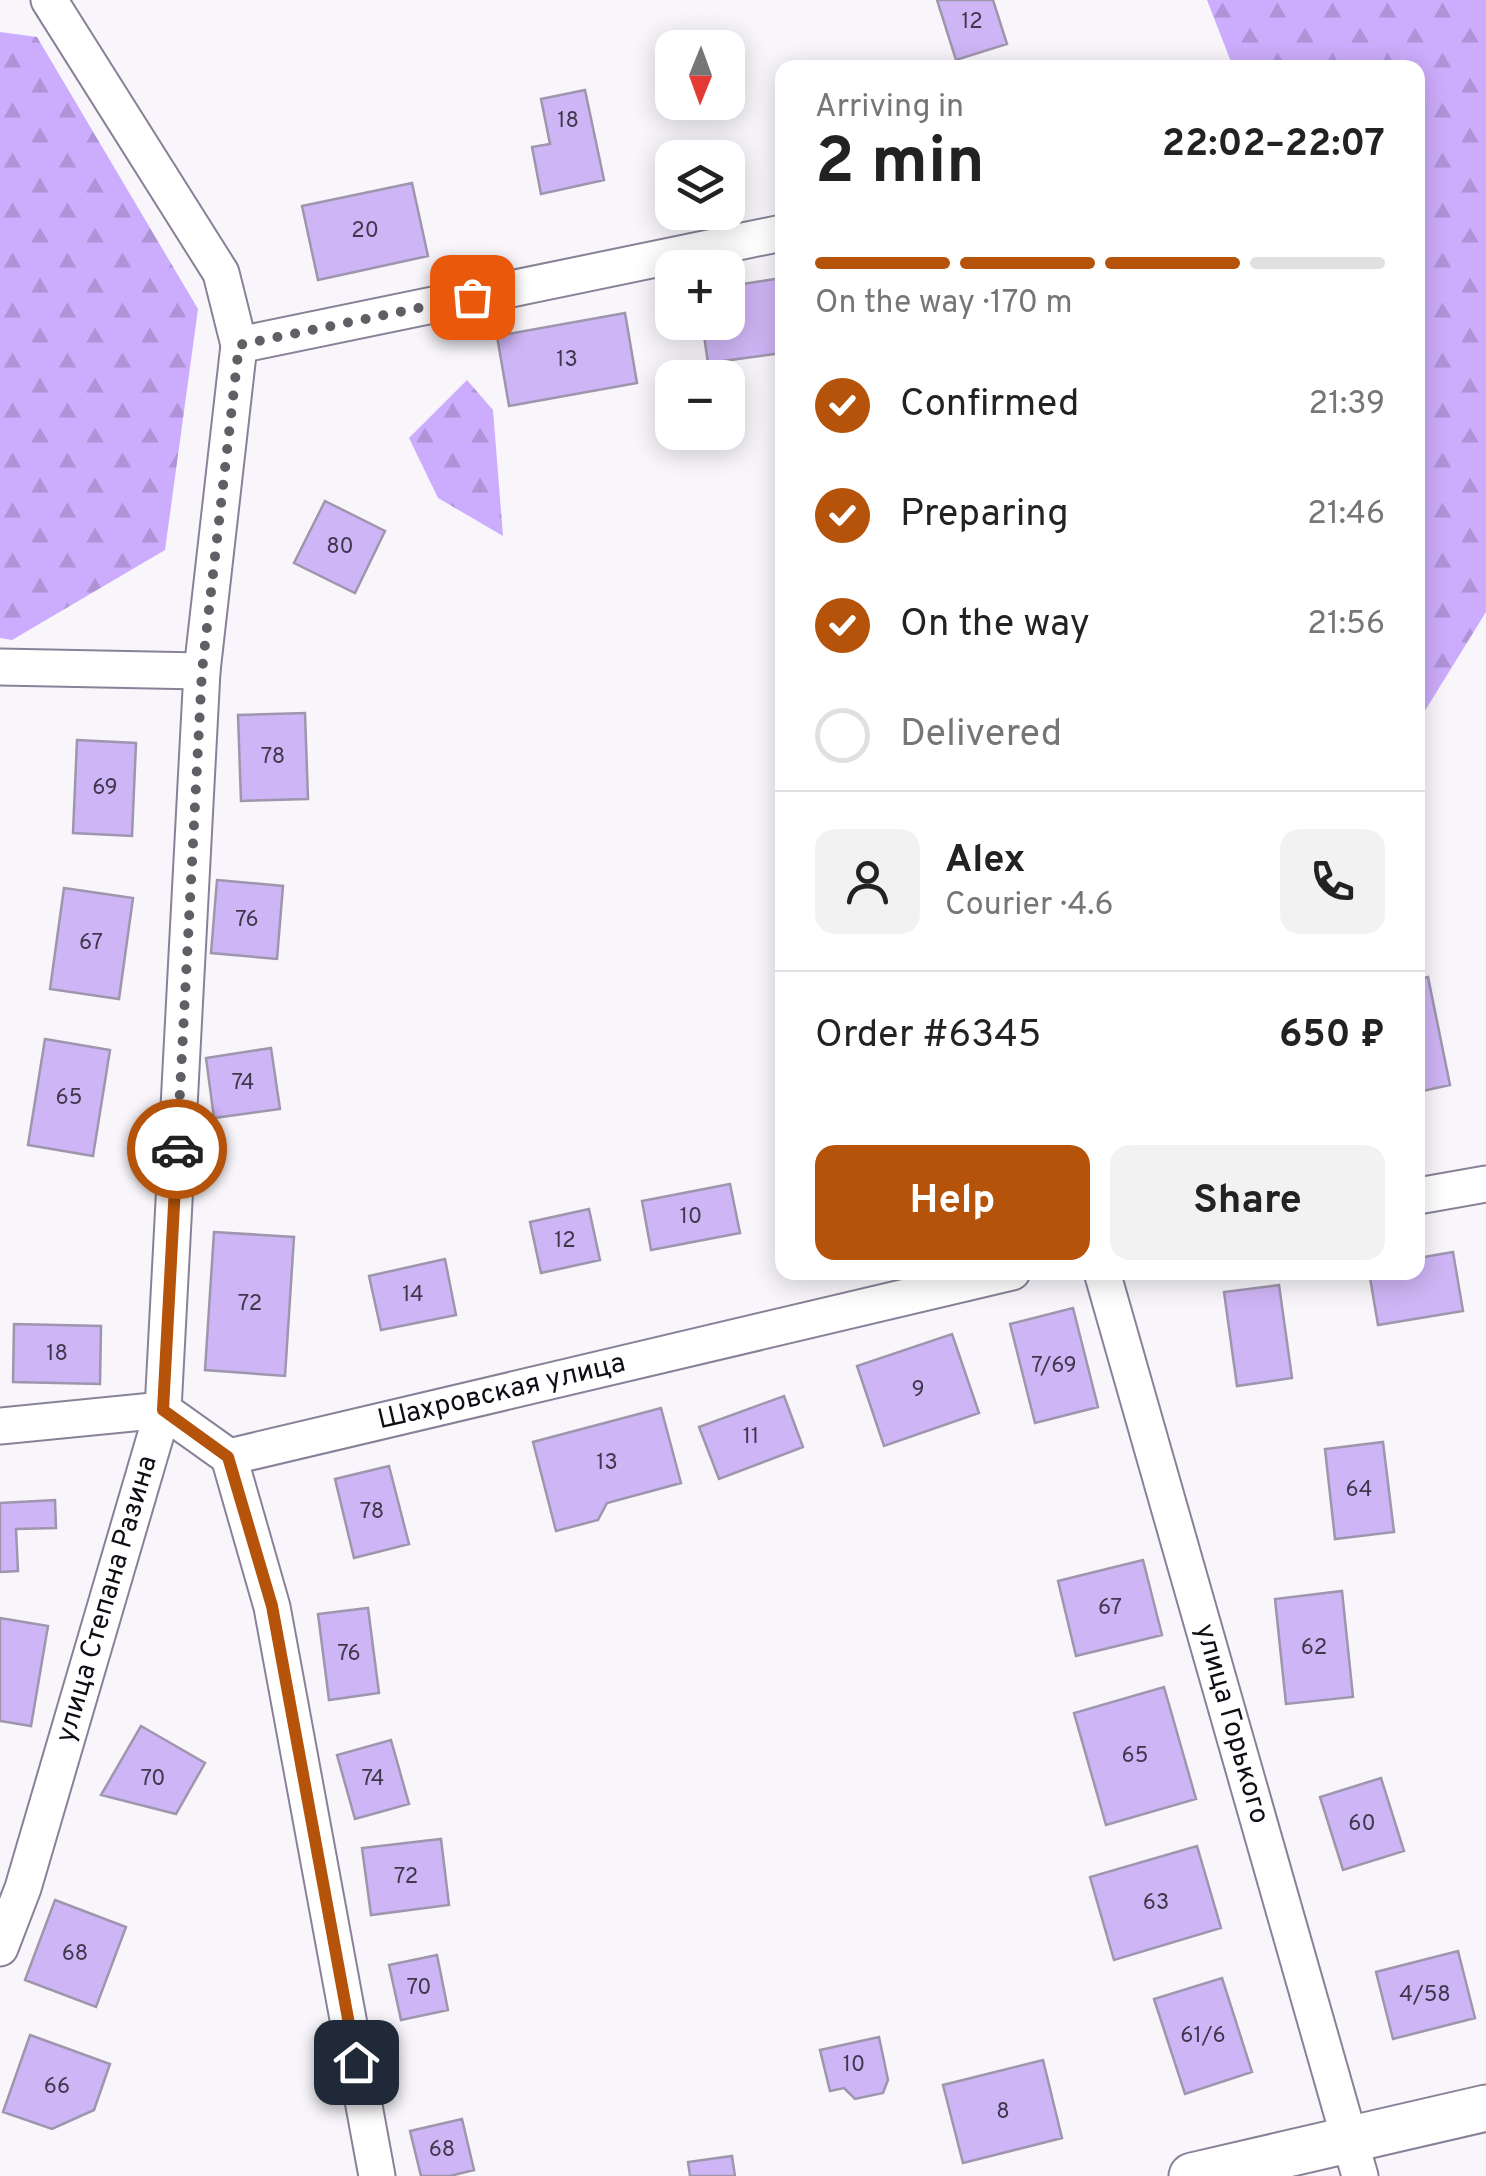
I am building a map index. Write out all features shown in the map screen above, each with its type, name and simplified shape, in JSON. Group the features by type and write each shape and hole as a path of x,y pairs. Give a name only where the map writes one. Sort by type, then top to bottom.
{"street":[{"path":"49,0 221,273 239,345 775,234"},
{"name":"улица Степана Разина","path":"0,1948 23,1888 163,1410 202,671 239,345"},
{"path":"0,666 202,671"},
{"path":"1425,1195 1486,1184"},
{"name":"Шахровская улица","path":"228,1457 978,1280"},
{"name":"улица Горького","path":"1104,1280 1355,2158"},
{"path":"0,1426 163,1410 228,1457 272,1606 377,2176"},
{"path":"1192,2176 1355,2158 1486,2108"}],"green space":[{"path":"1207,0 1486,0 1486,612 1425,711 1425,60 1230,60"},
{"path":"0,32 37,37 198,309 165,550 12,640 0,638"},
{"path":"467,380 493,410 503,536 438,498 409,438"}],"building":[{"path":"937,0 993,0 1007,44 956,60"},
{"path":"585,90 604,180 541,194 532,147 550,144 541,99"},
{"path":"412,183 428,256 318,280 302,206"},
{"path":"775,279 775,354 708,360 705,340 745,340 745,283"},
{"path":"625,313 637,383 509,406 497,336"},
{"path":"325,501 385,531 355,593 294,563"},
{"path":"305,713 308,799 241,801 238,715"},
{"path":"77,740 136,743 132,836 73,833"},
{"path":"217,880 283,886 277,959 211,953"},
{"path":"64,888 133,898 119,999 50,989"},
{"path":"1428,977 1450,1085 1425,1090"},
{"path":"45,1039 110,1050 93,1156 28,1145"},
{"path":"271,1048 280,1109 214,1118 206,1058"},
{"path":"730,1184 740,1233 651,1250 642,1201"},
{"path":"589,1209 600,1260 541,1273 530,1222"},
{"path":"214,1232 294,1237 285,1376 205,1370"},
{"path":"1453,1252 1463,1311 1378,1325 1370,1280 1425,1280 1425,1257"},
{"path":"445,1259 456,1315 381,1330 369,1276"},
{"path":"1279,1285 1292,1378 1237,1386 1224,1292"},
{"path":"1073,1308 1098,1407 1035,1423 1010,1324"},
{"path":"14,1324 101,1326 100,1384 13,1382"},
{"path":"952,1334 979,1413 884,1446 857,1366"},
{"path":"784,1396 803,1447 719,1479 699,1427"},
{"path":"661,1408 681,1483 607,1503 598,1520 556,1531 533,1442"},
{"path":"1383,1442 1394,1532 1335,1539 1325,1449"},
{"path":"389,1466 409,1544 354,1558 335,1479"},
{"path":"55,1500 56,1528 16,1529 18,1571 0,1572 0,1503"},
{"path":"1143,1560 1162,1635 1076,1656 1058,1581"},
{"path":"1342,1591 1353,1697 1286,1704 1275,1599"},
{"path":"368,1608 379,1693 329,1700 318,1614"},
{"path":"0,1618 48,1626 31,1726 0,1721"},
{"path":"1164,1687 1196,1799 1106,1825 1074,1713"},
{"path":"141,1726 205,1763 176,1814 101,1795"},
{"path":"391,1740 409,1804 355,1819 337,1755"},
{"path":"1381,1778 1404,1851 1343,1870 1320,1797"},
{"path":"441,1839 449,1905 371,1915 362,1848"},
{"path":"1197,1846 1221,1928 1114,1960 1090,1877"},
{"path":"55,1900 126,1927 96,2007 25,1980"},
{"path":"1458,1951 1475,2018 1393,2039 1376,1972"},
{"path":"437,1955 448,2010 401,2020 389,1965"},
{"path":"1222,1978 1252,2072 1185,2094 1154,1999"},
{"path":"30,2035 110,2064 94,2110 52,2129 3,2112"},
{"path":"879,2037 888,2080 883,2093 855,2099 844,2088 830,2091 820,2050"},
{"path":"1043,2060 1062,2138 963,2163 943,2085"},
{"path":"462,2119 474,2170 450,2176 421,2176 410,2131"},
{"path":"732,2156 735,2176 690,2176 688,2162"}],"way so far":[{"path":"177,1149 202,671 239,345 472,297"}],"route":[{"path":"177,1149 163,1410 228,1457 272,1606 356,2062"}]}
